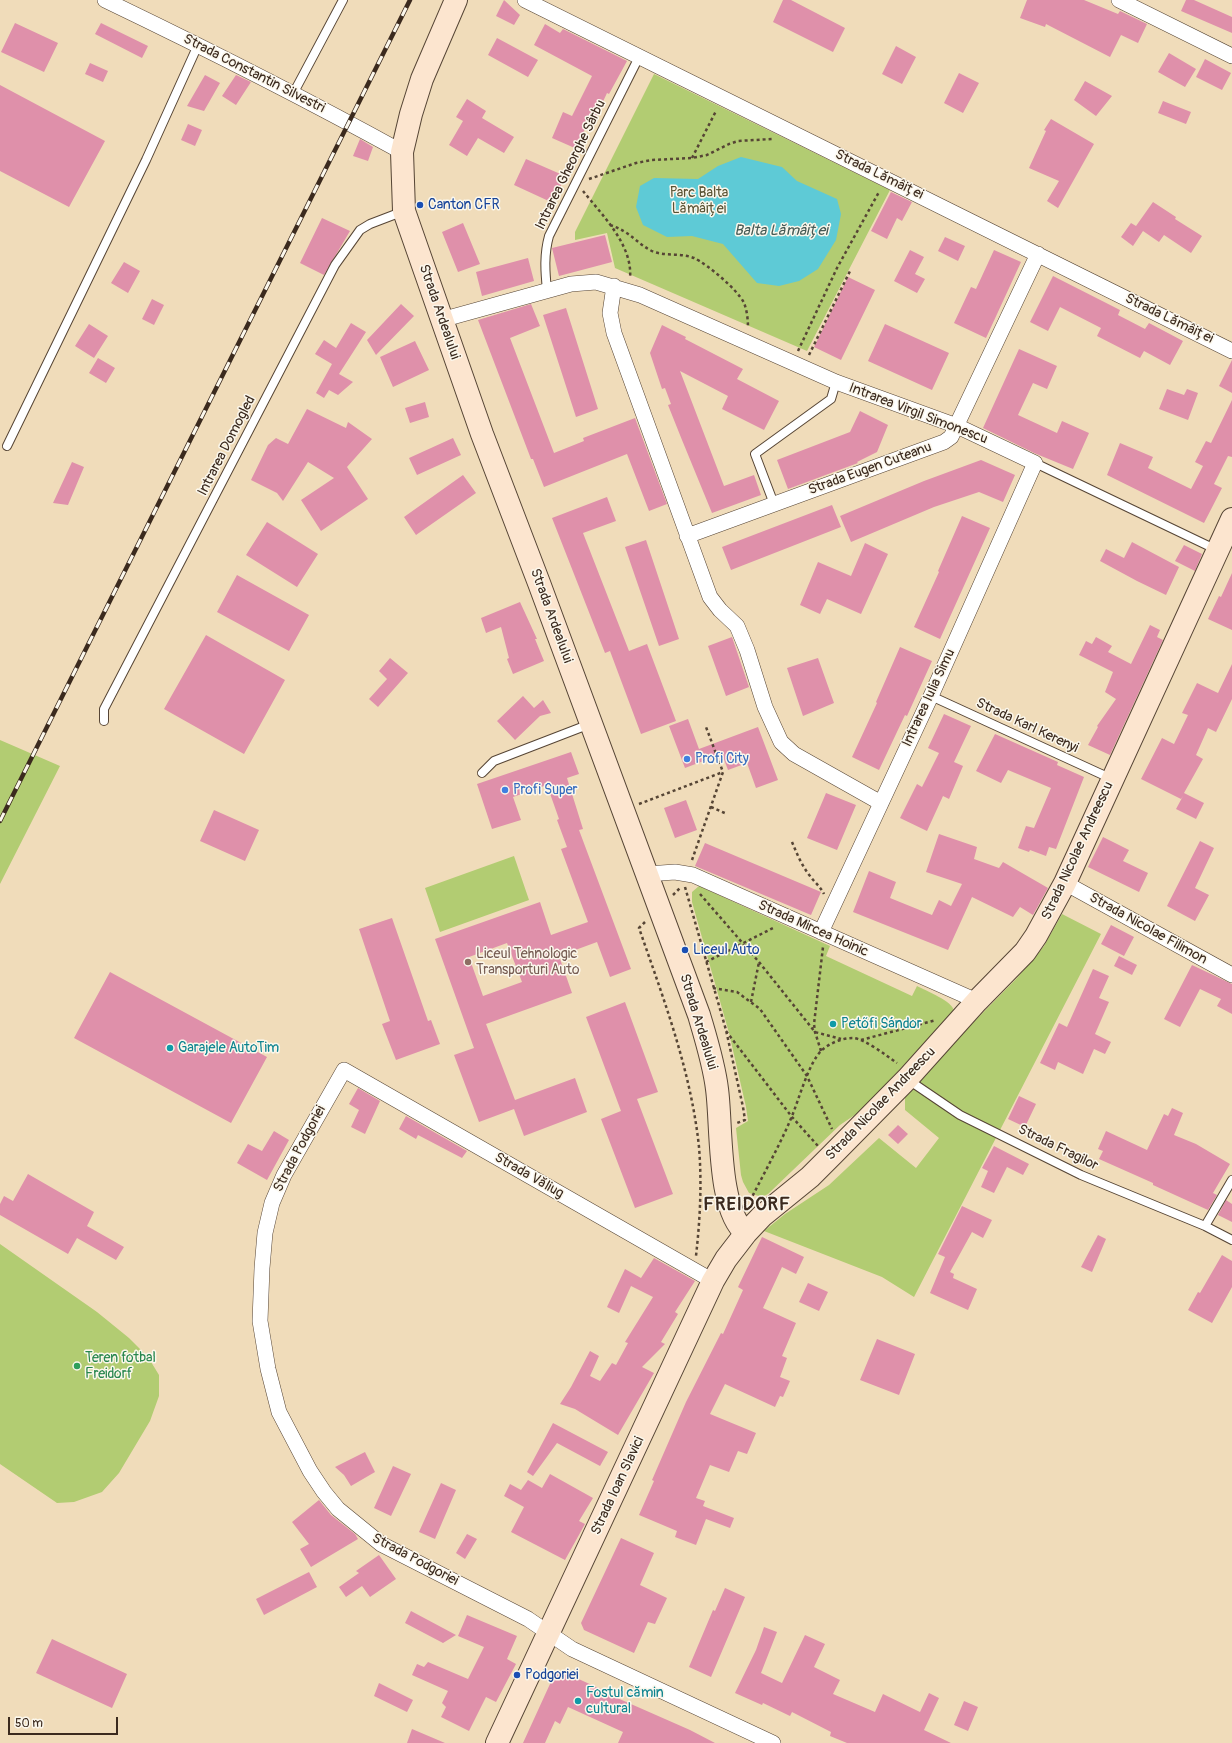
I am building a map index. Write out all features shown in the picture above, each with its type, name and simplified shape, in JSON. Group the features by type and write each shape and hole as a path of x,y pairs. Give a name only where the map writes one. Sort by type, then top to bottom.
{"main road":[{"name":"Strada Ardealului","path":"456,0 422,79 411,114 402,152 404,211 482,434 699,1014 709,1048 717,1088 725,1180 729,1204 733,1216 740,1228 746,1233"},
{"name":"Strada Nicolae Andreescu","path":"746,1233 762,1216 824,1164 903,1072 977,1001 1028,946 1056,902 1232,518"},
{"name":"Strada Ioan Slavici","path":"497,1743 713,1281 726,1259 746,1233"}],"street":[{"name":"Strada Constantin Silvestri","path":"105,0 198,45 402,152"},
{"name":"Strada Lămâiței","path":"525,0 1232,351"},
{"path":"1119,0 1232,56"},
{"name":"Strada Eugen Cuteanu","path":"687,536 944,442 951,437 1038,254"},
{"path":"441,320 571,284 596,282 614,286 610,313 614,333 687,536 710,597 720,610 737,626 747,650 765,707 781,742 794,754 881,803"},
{"name":"Intrarea Virgil Simonescu","path":"614,286 629,291 798,364 836,382 957,426 1035,463"},
{"name":"Intrarea Iulia Simu","path":"822,938 829,914 931,696 1035,463"},
{"name":"Strada Mircea Hoinic","path":"647,874 693,875 778,914 822,938 977,1001"},
{"name":"Strada Nicolae Filimon","path":"1065,883 1232,974"},
{"name":"Strada Văliug","path":"344,1070 713,1281"},
{"name":"Strada Podgoriei","path":"344,1070 284,1175 272,1203 265,1233 262,1268 260,1321 268,1369 280,1412 310,1471 338,1509 381,1544 528,1619 572,1650 773,1743"}],"lane":[{"path":"293,94 343,0"},
{"path":"7,446 146,160 198,45"},
{"name":"Intrarea Gheorghe Sârbu","path":"547,290 545,250 549,236 640,57"},
{"name":"Intrarea Domogled","path":"104,721 104,709 335,265 360,230 370,224 404,211"},
{"path":"774,504 755,454 831,399 836,382"},
{"name":"Intrarea Virgil Simonescu","path":"1035,463 1218,550"},
{"name":"Strada Karl Kerenyi","path":"931,696 1112,779"},
{"path":"482,772 494,761 591,723"},
{"name":"Strada Fragilor","path":"903,1072 960,1115 1081,1175 1205,1226 1232,1240"},
{"path":"1205,1226 1232,1180"}],"path":[{"path":"692,158 723,98"},
{"path":"629,291 630,263 622,245 609,225 576,182 600,176 636,163 652,160 692,158 707,155 738,141 778,139"},
{"path":"798,364 837,268 859,226 887,179"},
{"path":"609,225 622,228 647,248 656,252 694,258 708,268 732,289 744,303 748,322 747,342"},
{"path":"798,364 850,271"},
{"path":"706,727 723,772 711,807 684,874 759,962 815,1032 821,1051"},
{"path":"623,810 723,772"},
{"path":"711,807 727,814"},
{"path":"792,842 800,861 810,877 821,887 829,914"},
{"path":"694,1271 700,1220 701,1185 699,1147 694,1109 676,1036 639,928 684,884 726,1030 745,1120 733,1124"},
{"path":"706,962 773,928 778,914"},
{"path":"815,1032 822,938"},
{"path":"751,1002 759,962"},
{"path":"713,988 737,992 760,1009 807,1076 834,1134"},
{"path":"861,1040 938,1020"},
{"path":"726,1030 792,1117 819,1148 824,1143"},
{"path":"815,1032 843,1040"},
{"path":"750,1201 792,1117 807,1076 821,1051 833,1043 843,1040 853,1038 861,1040 903,1072"},
{"path":"745,1199 756,1202"}],"green space":[{"name":"Parc Balta Lămâiței","path":"654,74 890,190 807,351 615,268 607,233 575,240 575,232"},
{"path":"0,740 60,766 0,884"},
{"path":"514,856 529,900 440,932 425,888"},
{"path":"699,886 830,946 826,956 912,996 917,986 944,1000 952,1007 954,1011 862,1110 840,1125 768,1194 762,1197 749,1193 741,1175 736,1128 748,1121 746,1107 729,1033 692,902 692,892"},
{"path":"1062,914 1101,934 914,1297 882,1277 764,1231 785,1214 829,1185 879,1138 916,1168 939,1138 905,1110 905,1092 1017,978 1044,946"},
{"name":"Teren fotbal Freidorf","path":"0,1244 97,1312 129,1338 148,1357 159,1375 159,1396 150,1421 119,1473 102,1492 74,1502 57,1503 0,1464"}],"water":[{"name":"Balta Lămâiței","path":"741,157 782,167 797,181 837,199 841,214 836,240 818,269 799,281 779,286 757,283 723,244 692,236 667,237 643,225 636,207 640,186 654,178 698,179 718,166"}],"building":[{"path":"504,0 520,15 514,25 496,16"},
{"path":"783,0 791,0 845,28 833,52 773,22"},
{"path":"1027,0 1084,0 1118,14 1120,11 1147,24 1138,43 1121,35 1110,57 1046,24 1045,27 1020,18"},
{"path":"1186,0 1194,0 1232,17 1232,33 1181,11"},
{"path":"15,23 58,43 44,72 1,52"},
{"path":"101,23 148,46 142,58 95,34"},
{"path":"545,24 560,33 563,29 627,61 609,94 607,93 593,123 588,121 577,149 552,138 563,112 572,116 592,76 534,45"},
{"path":"497,38 538,60 528,77 488,55"},
{"path":"896,46 916,57 902,84 882,74"},
{"path":"1169,53 1196,69 1185,87 1158,72"},
{"path":"1205,59 1231,73 1222,90 1196,77"},
{"path":"90,63 108,71 103,82 85,74"},
{"path":"959,73 979,83 963,113 944,103"},
{"path":"205,75 220,83 204,111 187,106"},
{"path":"236,75 251,82 236,105 222,96"},
{"path":"1085,81 1112,96 1096,116 1074,100"},
{"path":"0,85 105,141 69,207 0,171"},
{"path":"467,99 486,111 482,118 514,137 504,153 478,138 467,156 449,145 463,121 456,117"},
{"path":"1163,101 1191,112 1186,124 1158,113"},
{"path":"1051,119 1094,144 1058,208 1047,201 1059,181 1029,168 1046,131 1044,130"},
{"path":"188,124 202,130 195,146 181,140"},
{"path":"360,139 373,147 368,161 353,156"},
{"path":"526,159 565,176 553,203 514,185"},
{"path":"891,192 912,202 902,221 897,218 887,239 871,231"},
{"path":"1153,202 1176,217 1175,219 1202,236 1191,253 1164,235 1159,242 1143,231 1133,246 1121,237 1131,223 1136,226"},
{"path":"322,218 350,231 324,275 300,263"},
{"path":"463,223 480,264 458,272 442,232"},
{"path":"605,235 612,262 559,276 552,248"},
{"path":"945,237 965,246 958,261 938,251"},
{"path":"910,250 924,257 915,274 925,279 917,293 894,281"},
{"path":"994,250 1021,262 986,338 954,323 971,287 976,289"},
{"path":"528,258 534,281 482,296 476,272"},
{"path":"124,262 140,271 128,293 111,283"},
{"path":"1053,276 1120,310 1118,315 1145,329 1149,323 1183,341 1170,365 1144,351 1140,358 1097,336 1101,328 1060,307 1048,331 1030,322"},
{"path":"848,277 875,290 841,360 814,347"},
{"path":"152,299 164,305 154,325 142,319"},
{"path":"401,304 414,316 376,355 367,340"},
{"path":"531,304 540,326 510,338 554,453 584,441 583,438 635,418 667,504 649,511 627,454 544,487 533,459 531,459 478,320"},
{"path":"566,308 598,409 576,417 543,315"},
{"path":"351,323 366,332 339,374 353,382 338,395 329,390 324,398 316,393 332,364 315,354 324,340 336,348"},
{"path":"89,324 108,336 94,358 75,346"},
{"path":"885,324 949,353 932,390 868,361"},
{"path":"662,325 686,337 685,339 743,369 737,379 779,401 764,430 722,409 728,396 680,371 724,486 754,475 761,495 712,513 668,405 671,404 665,388 662,389 650,353"},
{"path":"415,341 429,370 393,387 380,357"},
{"path":"1019,349 1057,366 1047,389 1033,383 1018,415 1057,433 1062,421 1089,433 1073,469 1034,453 983,428"},
{"path":"98,358 115,368 106,383 89,373"},
{"path":"1232,360 1232,393 1219,386"},
{"path":"1167,389 1184,395 1187,389 1198,393 1188,420 1159,409"},
{"path":"1232,400 1232,457 1228,456 1214,484 1222,488 1204,523 1107,475 1120,443 1153,457 1148,468 1191,489 1203,466 1195,462 1206,441 1211,443"},
{"path":"425,402 429,417 410,423 405,408"},
{"path":"307,409 346,428 348,422 372,439 347,467 368,499 321,531 301,500 334,478 308,462 283,501 277,493 251,480 268,445 276,438 288,444"},
{"path":"860,411 888,425 877,452 857,462 858,463 788,489 777,460 850,432"},
{"path":"453,438 461,455 417,475 409,458"},
{"path":"981,460 1015,475 1003,502 979,492 934,507 851,542 840,516 924,481"},
{"path":"72,462 84,467 68,505 53,503"},
{"path":"463,475 476,493 416,535 404,517"},
{"path":"607,497 616,521 583,533 629,651 647,644 676,721 641,734 610,651 605,653 552,518"},
{"path":"832,505 841,527 731,570 722,547"},
{"path":"962,516 990,528 940,639 914,627"},
{"path":"267,522 318,554 297,587 246,555"},
{"path":"646,540 679,639 659,646 625,547"},
{"path":"1132,542 1179,567 1166,595 1100,561 1106,549 1124,558"},
{"path":"865,543 888,554 861,614 827,599 820,614 800,605 818,562 851,576"},
{"path":"1184,545 1202,554 1195,571 1175,561"},
{"path":"1232,573 1232,630 1208,619 1219,596 1221,597"},
{"path":"237,575 309,615 289,651 217,612"},
{"path":"520,602 537,639 535,639 544,661 513,674 507,659 509,658 501,627 486,633 481,618"},
{"path":"1150,625 1160,630 1157,637 1163,640 1110,755 1088,745 1098,727 1097,726 1116,699 1105,692 1113,672 1079,655 1086,641 1092,644 1096,637 1112,646 1108,652 1131,664"},
{"path":"206,635 285,680 244,754 164,709"},
{"path":"732,637 749,687 726,696 708,646"},
{"path":"900,647 932,661 907,716 905,715 879,770 852,757 877,703 876,702"},
{"path":"390,658 408,673 378,707 369,699 387,679 379,671"},
{"path":"818,658 834,703 803,716 787,668"},
{"path":"1232,664 1232,699 1216,732 1208,728 1196,755 1203,759 1184,793 1204,803 1196,819 1176,809 1183,796 1181,799 1141,779 1162,738 1174,744 1188,715 1182,713 1197,683 1218,693"},
{"path":"523,696 534,708 543,700 551,713 540,716 515,740 497,721"},
{"path":"944,714 971,726 954,762 963,766 949,799 943,796 927,831 900,818 917,784 922,787 939,753 928,748"},
{"path":"688,719 699,749 758,727 778,780 756,788 747,763 728,770 722,754 685,768 669,726"},
{"path":"995,734 1058,762 1057,765 1084,777 1056,849 1049,847 1046,856 1030,850 1029,852 1018,848 1026,826 1034,828 1051,788 1008,770 1001,783 976,771"},
{"path":"571,752 579,774 567,778 583,829 579,830 631,969 610,977 597,942 559,956 572,993 486,1024 515,1100 575,1078 587,1112 524,1136 514,1109 479,1122 454,1055 474,1048 435,939 540,902 551,935 588,922 561,849 567,847 557,820 559,819 547,785 513,797 521,820 492,829 477,784","holes":["507,943 522,982 483,996 469,957"]},
{"path":"826,793 856,805 837,850 807,838"},
{"path":"686,800 697,830 675,838 664,808"},
{"path":"214,810 259,830 245,861 200,841"},
{"path":"939,834 977,847 974,859 999,868 1003,862 1048,888 1033,915 1020,907 1013,917 972,897 948,950 853,912 869,871 896,882 890,898 932,915 939,900 951,906 962,884 926,872"},
{"path":"1103,837 1129,850 1123,861 1148,873 1139,892 1088,867"},
{"path":"1200,841 1214,848 1195,888 1209,895 1195,921 1167,906"},
{"path":"705,843 821,892 811,915 695,866"},
{"path":"392,918 428,1021 431,1020 440,1044 396,1060 382,1024 390,1021 359,929"},
{"path":"1111,925 1134,937 1124,956 1101,944"},
{"path":"1119,956 1137,965 1132,975 1114,966"},
{"path":"1192,965 1232,984 1232,1014 1217,1006 1221,999 1200,989 1180,1027 1164,1019"},
{"path":"1093,969 1109,976 1099,998 1109,1002 1095,1034 1111,1042 1105,1054 1094,1049 1083,1074 1058,1062 1055,1070 1040,1063 1059,1023 1067,1027"},
{"name":"Garajele AutoTim","path":"110,972 267,1057 231,1123 74,1038"},
{"path":"625,1002 658,1092 637,1099 673,1194 635,1208 601,1119 621,1111 586,1017"},
{"path":"358,1088 380,1101 365,1134 351,1127 359,1110 349,1104"},
{"path":"1019,1096 1036,1104 1025,1127 1008,1119"},
{"path":"1172,1108 1183,1113 1174,1135 1196,1144 1230,1164 1213,1193 1217,1195 1208,1210 1099,1159 1103,1151 1098,1149 1106,1131 1147,1150 1164,1114 1168,1116"},
{"path":"406,1116 467,1151 462,1158 418,1135 416,1139 399,1129"},
{"path":"898,1125 908,1134 898,1144 888,1135"},
{"path":"274,1131 289,1140 267,1180 237,1163 248,1144 262,1151"},
{"path":"994,1146 1029,1164 1023,1175 1007,1167 994,1193 981,1187 988,1171 982,1168"},
{"path":"28,1174 94,1212 87,1226 124,1247 116,1260 77,1238 68,1254 0,1215 0,1204 4,1196 13,1201"},
{"path":"1226,1200 1232,1204 1232,1222 1218,1215"},
{"path":"962,1206 992,1220 983,1238 972,1232 950,1272 954,1274 953,1278 977,1289 968,1310 930,1293 945,1257 938,1254"},
{"path":"1098,1235 1106,1239 1092,1272 1081,1267"},
{"path":"762,1237 804,1257 796,1274 782,1267 763,1308 796,1323 782,1356 787,1358 780,1377 790,1381 783,1397 780,1396 775,1407 725,1384 710,1414 756,1433 747,1454 738,1451 729,1472 710,1465 696,1498 705,1501 703,1506 734,1518 730,1528 706,1519 696,1545 675,1537 677,1531 639,1515 654,1481 652,1480 686,1402 721,1333 723,1334 743,1290 738,1287"},
{"path":"1222,1255 1232,1261 1232,1287 1212,1323 1188,1310 1198,1292 1200,1293"},
{"path":"654,1258 695,1281 675,1312 678,1314 661,1342 665,1344 642,1367 654,1373 618,1435 575,1409 560,1404 590,1351 599,1356 590,1376 600,1381 612,1363 616,1365 628,1343 625,1342 653,1297 631,1286 619,1313 607,1307 625,1269 641,1278"},
{"path":"808,1283 828,1292 819,1311 799,1302"},
{"path":"877,1339 915,1354 899,1395 860,1380"},
{"path":"553,1423 608,1452 600,1466 557,1443 533,1476 527,1472"},
{"path":"365,1452 375,1472 351,1486 344,1475 335,1467"},
{"path":"393,1466 411,1474 391,1516 374,1508"},
{"path":"550,1474 593,1498 579,1521 585,1524 565,1560 511,1532 524,1507 504,1496 510,1484 521,1490 528,1480 542,1488"},
{"path":"441,1483 456,1490 435,1539 419,1532"},
{"path":"319,1500 331,1515 355,1534 358,1539 311,1567 300,1549 309,1544 292,1522"},
{"path":"467,1534 477,1539 465,1559 456,1553"},
{"path":"621,1538 654,1553 640,1585 667,1598 655,1624 648,1622 634,1653 584,1630 581,1623"},
{"path":"379,1555 396,1579 370,1597 362,1586 346,1597 339,1587 359,1573 356,1571"},
{"path":"309,1572 317,1587 264,1615 256,1599"},
{"path":"725,1588 745,1597 711,1677 689,1667 713,1610 715,1611"},
{"path":"411,1611 456,1635 443,1643 405,1623"},
{"path":"467,1615 517,1636 507,1659 516,1664 496,1702 486,1697 469,1731 441,1717 446,1707 442,1703 448,1691 412,1675 417,1664 424,1667 428,1662 468,1679 484,1647 458,1636"},
{"path":"764,1627 777,1632 761,1673 782,1683 805,1635 825,1644 814,1667 840,1680 833,1694 875,1712 883,1694 920,1712 929,1693 939,1698 924,1730 951,1743 847,1743 830,1736 831,1732 792,1712 790,1716 763,1703 762,1705 735,1693 756,1650"},
{"path":"52,1639 127,1674 112,1708 36,1673"},
{"path":"561,1671 715,1743 618,1743 623,1732 568,1707 560,1724 555,1721 545,1743 523,1743 555,1673"},
{"path":"379,1683 413,1700 407,1712 374,1696"},
{"path":"964,1701 978,1707 968,1731 954,1725"},
{"path":"412,1729 445,1743 407,1743"}],"railway":[{"path":"0,821 410,0"}],"place":[{"name":"Canton CFR","path":"420,205"},
{"name":"Profi City","path":"687,759"},
{"name":"Profi Super","path":"505,790"},
{"name":"Liceul Auto","path":"685,950"},
{"name":"Liceul Tehnologic Transporturi Auto","path":"468,962"},
{"name":"Petőfi Sándor","path":"833,1024"},
{"name":"Garajele AutoTim","path":"170,1048"},
{"name":"Teren fotbal Freidorf","path":"77,1366"},
{"name":"Podgoriei","path":"517,1675"},
{"name":"Fostul cămin cultural","path":"578,1701"}],"district":[{"name":"FREIDORF","path":"747,1205"}]}
